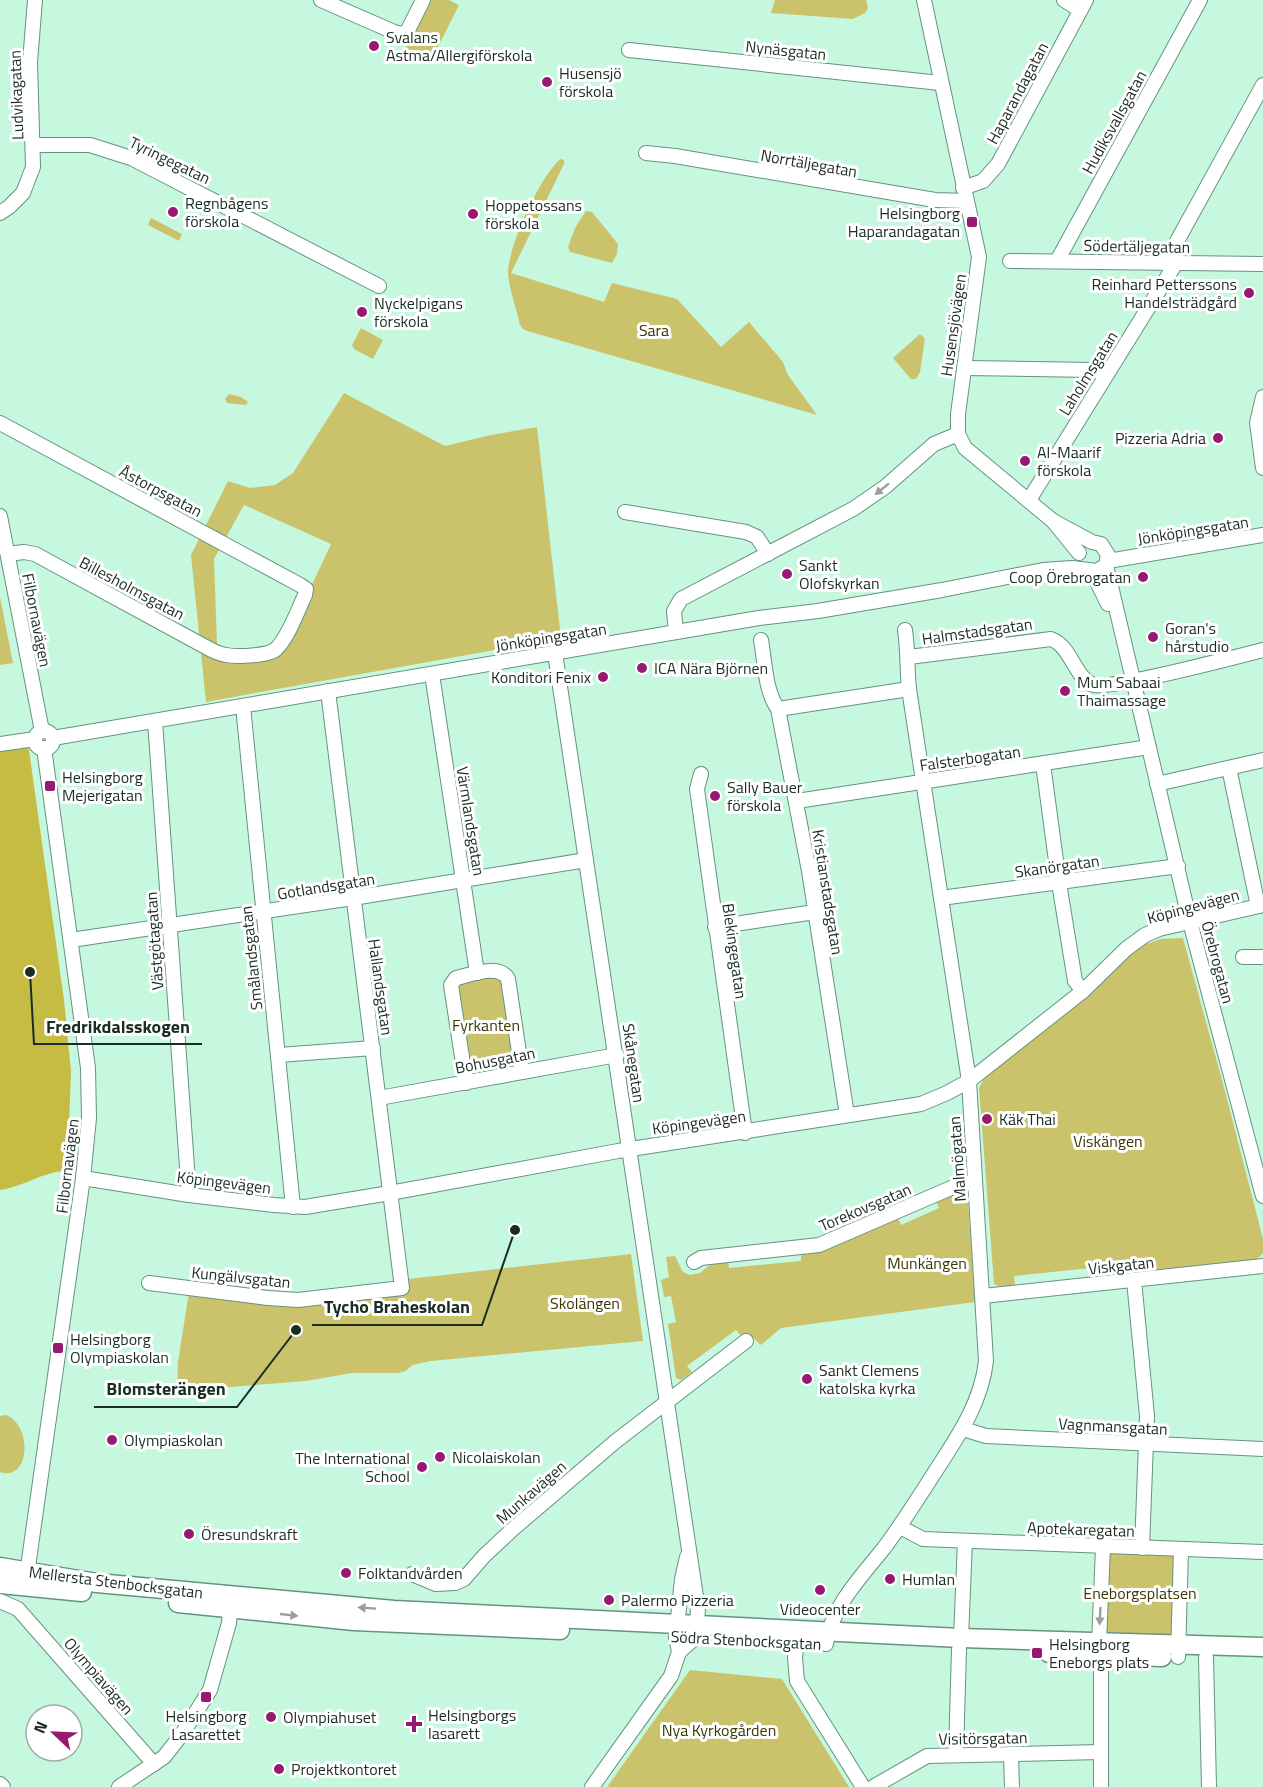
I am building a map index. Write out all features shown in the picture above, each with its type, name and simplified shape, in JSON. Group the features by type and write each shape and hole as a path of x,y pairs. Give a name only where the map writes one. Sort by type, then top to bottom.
{"main road":[{"name":"Mellersta Stenbocksgatan","path":"0,1568 27,1578 231,1602"},
{"name":"Mellersta Stenbocksgatan","path":"0,1584 27,1578"},
{"name":"Södra Stenbocksgatan","path":"231,1602 354,1621 678,1638 696,1632 1100,1649 1178,1651 1263,1647"},
{"name":"Södra Stenbocksgatan","path":"1178,1651 1206,1657 1263,1656"}],"street":[{"name":"Ludvikagatan","path":"0,213 14,203 26,188 33,167 30,62 35,0"},
{"path":"321,0 394,32 404,34 423,0"},
{"name":"Husensjövägen","path":"924,0 979,257 958,414 958,434"},
{"path":"1064,0 1083,5"},
{"name":"Hudiksvallsgatan","path":"1057,261 1200,0"},
{"name":"Haparandagatan","path":"965,194 983,181 998,164 1083,5"},
{"name":"Nynäsgatan","path":"629,50 940,83"},
{"name":"Laholmsgatan","path":"1029,500 1107,374 1170,263 1263,85"},
{"name":"Tyringegatan","path":"34,145 90,145 131,158 379,286"},
{"name":"Norrtäljegatan","path":"646,153 935,201 965,194"},
{"name":"Södertäljegatan","path":"1010,261 1263,264"},
{"path":"964,368 1093,370 1107,374"},
{"path":"1263,397 1257,423 1263,468"},
{"name":"Åstorpsgatan","path":"0,423 306,589"},
{"path":"676,632 674,612 681,599 868,500 926,450 940,440 958,434 969,452 1053,520 1103,554 1097,571 1089,571"},
{"path":"625,512 749,533 757,537 768,554"},
{"name":"Filbornavägen","path":"0,516 44,739 85,1041 89,1087 89,1118 83,1178 27,1578"},
{"path":"1053,520 1078,556"},
{"name":"Jönköpingsgatan","path":"1055,569 1078,556 1084,545 1103,554 1129,557 1263,535"},
{"name":"Billesholmsgatan","path":"8,554 24,552 34,554 216,652 240,656 270,653 276,650 306,589"},
{"name":"Örebrogatan","path":"1103,554 1191,922 1263,1196"},
{"name":"Örebrogatan","path":"1078,556 1083,567 1089,571 1121,631"},
{"name":"Jönköpingsgatan","path":"0,744 44,739 243,706 759,618 818,611 1055,569 1089,571"},
{"name":"Malmögatan","path":"827,1638 842,1602 900,1527 963,1429 979,1396 984,1378 987,1346 969,1081 909,689 907,666 909,657 905,630"},
{"name":"Halmstadsgatan","path":"909,657 1048,638 1059,643 1091,685 1101,687 1134,680"},
{"name":"Kristianstadsgatan","path":"761,640 773,701 778,709 796,801 847,1116"},
{"path":"1134,680 1263,650"},
{"name":"Skånegatan","path":"555,653 686,1520 688,1549 698,1610 696,1632"},
{"name":"Värmlandsgatan","path":"432,674 477,974"},
{"path":"778,709 909,689"},
{"name":"Hallandsgatan","path":"328,691 402,1288"},
{"name":"Smålandsgatan","path":"243,706 293,1207"},
{"name":"Västgötagatan","path":"155,720 189,1195"},
{"name":"Falsterbogatan","path":"796,801 1149,747"},
{"path":"1157,784 1263,760"},
{"path":"1043,764 1075,981 1083,991"},
{"path":"1229,768 1261,905"},
{"name":"Blekingegatan","path":"701,774 697,789 745,1132"},
{"name":"Gotlandsgatan","path":"71,940 464,881 586,860"},
{"name":"Skanörgatan","path":"941,898 1178,866"},
{"name":"Köpingevägen","path":"83,1178 189,1195 305,1207 630,1149 921,1104 969,1081 1083,991 1126,949 1145,935 1159,929 1261,905"},
{"path":"715,927 814,912"},
{"path":"1243,957 1263,957"},
{"path":"466,1083 451,985 456,978 498,971 504,973 508,979 522,1072"},
{"path":"279,1055 373,1048"},
{"name":"Bohusgatan","path":"379,1098 616,1055"},
{"name":"Torekovsgatan","path":"694,1262 701,1258 826,1243 958,1185 975,1182"},
{"name":"Viskgatan","path":"983,1296 1263,1266"},
{"path":"1134,1280 1147,1416 1142,1548"},
{"name":"Kungälvsgatan","path":"149,1283 298,1300 402,1288"},
{"name":"Munkavägen","path":"412,1574 436,1584 455,1583 464,1579 514,1527 667,1400 746,1341"},
{"name":"Vagnmansgatan","path":"963,1429 986,1436 1263,1449"},
{"name":"Apotekaregatan","path":"900,1527 923,1539 1263,1552"},
{"path":"956,1754 965,1541"},
{"path":"1101,1787 1100,1649 1103,1547"},
{"name":"Skånegatan","path":"592,1787 671,1676 678,1638 682,1580 688,1549"},
{"path":"1178,1651 1181,1550"},
{"name":"Olympiavägen","path":"0,1601 18,1609 154,1764"},
{"path":"119,1787 154,1764 173,1746 210,1690 216,1675 231,1602"},
{"path":"797,1637 796,1681 863,1787"},
{"path":"1206,1657 1209,1787"},
{"name":"Visitörsgatan","path":"873,1787 924,1757 956,1754 1101,1752"},
{"path":"1011,1754 1012,1787"}],"green space":[{"path":"431,0 449,0 459,5 435,53 430,59 426,59 412,54 405,45 410,44"},
{"path":"775,0 866,0 868,8 865,13 853,19 771,13"},
{"name":"Sara","path":"560,159 564,160 564,164 511,273 604,302 612,283 677,299 721,347 749,322 783,362 788,375 817,415 524,330 520,325 509,284 510,259 520,228 535,196"},
{"path":"586,211 592,212 618,244 617,254 612,263 570,252 568,247 575,228"},
{"path":"151,218 182,234 179,241 148,225"},
{"path":"361,328 383,340 373,359 354,349 352,345"},
{"path":"920,334 925,339 920,372 916,379 911,379 893,358"},
{"path":"344,393 445,446 537,427 561,638 206,702 191,555 228,481 250,488 275,485 293,473","holes":["244,505 331,544 279,655 224,660 217,644 214,559"]},
{"path":"229,394 241,397 248,402 246,405 227,403 225,399"},
{"path":"0,597 13,663 0,665"},
{"name":"Viskängen","path":"1183,938 1263,1239 1263,1253 1255,1261 1102,1277 1100,1267 1014,1276 1015,1286 1003,1288 994,1284 979,1088 986,1075 1041,1033 1138,947 1160,939"},
{"name":"Fyrkanten","path":"496,975 504,979 517,1062 513,1070 473,1078 468,1073 455,988 458,981"},
{"name":"Munkängen","path":"955,1193 965,1196 968,1203 975,1302 781,1328 761,1345 752,1337 740,1335 736,1330 687,1366 692,1372 681,1380 676,1378 668,1324 676,1322 671,1296 664,1297 661,1280 669,1277 666,1257 675,1256 683,1272 690,1275 700,1273 713,1262 728,1260 729,1268 801,1261 801,1254 834,1246 898,1218 901,1225 939,1208 936,1201"},
{"name":"Skolängen","path":"631,1254 643,1341 431,1361 412,1365 406,1371 398,1373 352,1373 306,1381 177,1391 178,1362 189,1292 277,1304 408,1293 408,1279"},
{"path":"6,1415 15,1421 24,1441 22,1461 17,1469 10,1473 0,1472 0,1416"},
{"name":"Eneborgsplatsen","path":"1107,1551 1176,1554 1172,1635 1103,1632"},
{"name":"Nya Kyrkogården","path":"690,1670 782,1679 849,1787 607,1787"}],"shaded area":[{"path":"26,746 29,750 64,1000 71,1071 69,1126 63,1171 0,1190 0,748"}],"place":[{"name":"Svalans Astma/Allergiförskola","path":"374,46"},
{"name":"Husensjö förskola","path":"547,82"},
{"name":"Regnbågens förskola","path":"173,212"},
{"name":"Hoppetossans förskola","path":"473,214"},
{"name":"Helsingborg Haparandagatan","path":"972,222"},
{"name":"Reinhard Petterssons Handelsträdgård","path":"1249,293"},
{"name":"Nyckelpigans förskola","path":"362,312"},
{"name":"Pizzeria Adria","path":"1218,438"},
{"name":"Al-Maarif förskola","path":"1025,461"},
{"name":"Sankt Olofskyrkan","path":"787,574"},
{"name":"Coop Örebrogatan","path":"1143,577"},
{"name":"Goran's hårstudio","path":"1153,637"},
{"name":"ICA Nära Björnen","path":"642,668"},
{"name":"Konditori Fenix","path":"603,677"},
{"name":"Mum Sabaai Thaimassage","path":"1065,691"},
{"name":"Helsingborg Mejerigatan","path":"50,786"},
{"name":"Sally Bauer förskola","path":"715,796"},
{"name":"Fredrikdalsskogen","path":"30,972"},
{"name":"Käk Thai","path":"987,1119"},
{"name":"Tycho Braheskolan","path":"515,1230"},
{"name":"Blomsterängen","path":"296,1330"},
{"name":"Helsingborg Olympiaskolan","path":"58,1348"},
{"name":"Sankt Clemens katolska kyrka","path":"807,1379"},
{"name":"Olympiaskolan","path":"112,1440"},
{"name":"Nicolaiskolan","path":"440,1457"},
{"name":"The International School","path":"422,1467"},
{"name":"Öresundskraft","path":"189,1534"},
{"name":"Folktandvården","path":"346,1573"},
{"name":"Humlan","path":"890,1579"},
{"name":"Videocenter","path":"820,1590"},
{"name":"Palermo Pizzeria","path":"609,1600"},
{"name":"Helsingborg Eneborgs plats","path":"1037,1653"},
{"name":"Helsingborg Lasarettet","path":"206,1697"},
{"name":"Olympiahuset","path":"271,1717"},
{"name":"Helsingborgs lasarett","path":"414,1724"},
{"name":"Projektkontoret","path":"279,1769"}]}
